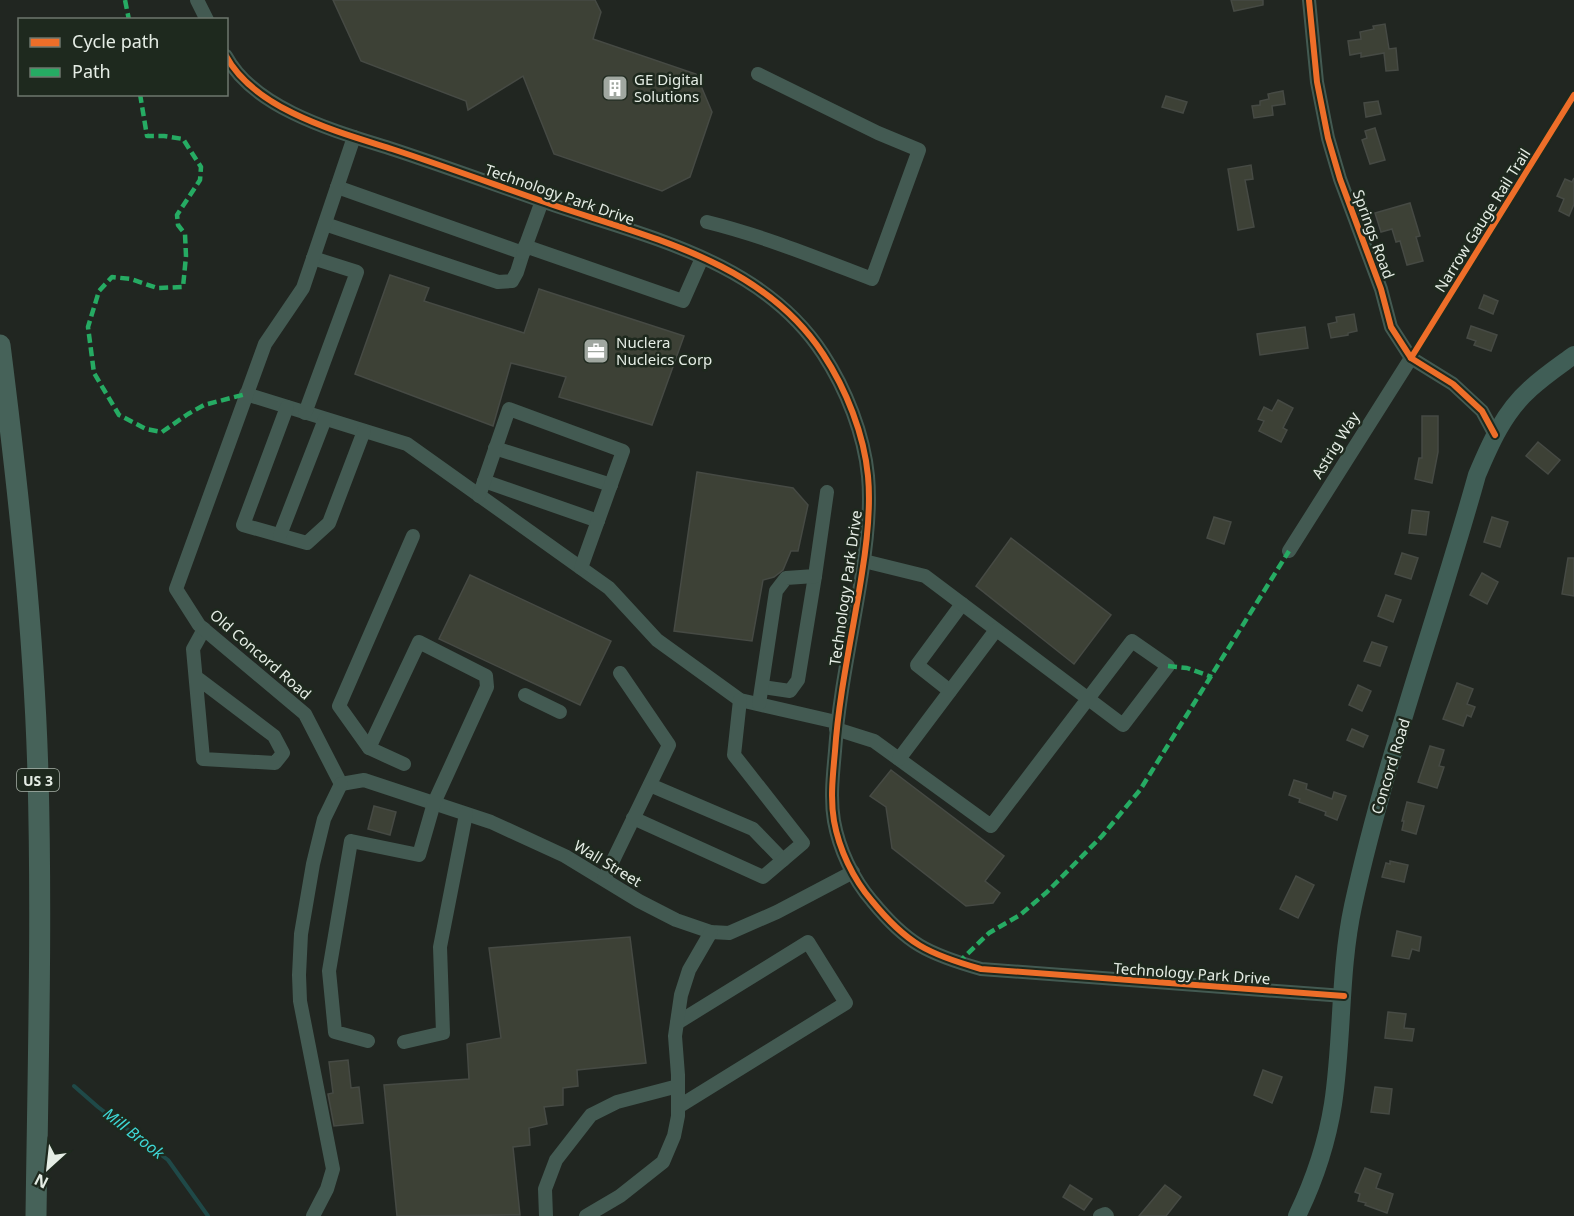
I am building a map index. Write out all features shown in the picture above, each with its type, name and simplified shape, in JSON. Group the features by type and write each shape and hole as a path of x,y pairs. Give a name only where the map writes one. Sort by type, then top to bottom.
{"highway":[{"name":"US 3","path":"0,345 16,465 26,569 36,719 40,855 36,1216"}],"main road":[{"name":"Concord Road","path":"1297,1216 1325,1142 1333,1104 1344,996 1346,945 1373,823 1477,475 1494,435 1506,416 1530,389 1574,355"}],"street":[{"path":"197,0 206,18"},
{"name":"Springs Road","path":"1309,0 1317,82 1328,138 1340,179 1381,289 1391,327 1411,358 1453,384 1482,411 1494,435"},
{"name":"Technology Park Drive","path":"228,60 235,72 279,105 297,115 354,137 670,244 730,270 759,287 781,304 798,321 824,354 847,397 863,448 868,476 864,561 836,726 833,817 840,845 853,872 866,894 892,926 935,955 981,969 1344,996"},
{"path":"707,222 787,245 872,279 918,150 878,133 758,74"},
{"name":"Old Concord Road","path":"341,784 305,714 199,625 176,589 265,344 303,288 354,137"},
{"path":"337,187 683,302 702,258"},
{"path":"325,224 498,282 512,281 518,272 542,201"},
{"path":"305,413 357,272 313,258"},
{"name":"Astrig Way","path":"1289,551 1411,358"},
{"path":"246,394 407,444 609,588 657,640 740,700 836,726 874,741 992,826 1088,699 1132,641 1168,666 1122,725 1088,699 996,630 925,576 864,561"},
{"path":"288,407 243,525 307,543 329,522 364,431"},
{"path":"479,496 509,409 623,451 581,568"},
{"path":"280,535 325,419"},
{"path":"495,448 610,485"},
{"path":"484,481 598,521"},
{"path":"762,687 790,691 798,680 827,492"},
{"path":"404,764 369,748 339,706 413,536"},
{"path":"759,704 776,591 786,578 815,576"},
{"path":"950,691 917,665 962,604"},
{"path":"196,677 274,736 283,753 275,764 203,759 193,649 204,629"},
{"path":"898,759 996,630"},
{"path":"368,1041 335,1032 329,971 351,841 419,855 434,803 487,687 486,676 418,642 369,748"},
{"path":"604,879 669,745 620,673"},
{"path":"525,695 560,712"},
{"path":"633,818 763,877 803,843 734,755 740,700"},
{"name":"Wall Street","path":"341,784 364,780 490,822 565,856 676,920 711,932 729,933 777,912 853,872"},
{"path":"313,1216 327,1189 333,1169 300,1001 301,934 313,864 324,819 341,784"},
{"path":"650,785 753,829 783,860"},
{"path":"404,1042 443,1033 440,947 466,814"},
{"path":"586,1216 620,1196 663,1162 674,1136 678,1116 675,1036 681,995 689,970 711,932"},
{"path":"677,1023 808,942 846,1003 678,1107"},
{"path":"546,1216 545,1189 556,1160 591,1115 617,1102 678,1086"},
{"path":"1100,1216 1105,1214 1107,1216"}],"building":[{"name":"GE Digital Solutions","path":"333,0 595,0 601,12 593,39 696,74 712,112 690,177 662,191 554,154 523,76 468,110 466,101 361,61"},
{"path":"1231,0 1263,0 1263,5 1234,11"},
{"path":"1385,24 1389,49 1396,48 1398,70 1386,71 1384,53 1361,57 1361,53 1350,55 1348,41 1361,39 1360,32"},
{"path":"1283,91 1285,104 1272,106 1273,115 1254,118 1252,106 1260,105 1260,101 1269,99 1268,94"},
{"path":"1166,96 1187,102 1183,113 1162,107"},
{"path":"1378,101 1381,114 1366,117 1364,103"},
{"path":"1375,128 1385,160 1370,164 1362,140 1367,138 1365,131"},
{"path":"1251,165 1253,179 1245,180 1254,227 1238,230 1228,169"},
{"path":"1574,178 1574,204 1569,216 1559,211 1564,199 1557,196 1565,179 1572,182"},
{"path":"1410,203 1420,236 1416,237 1423,261 1407,265 1400,241 1396,242 1392,229 1381,232 1375,213"},
{"path":"390,275 429,288 424,301 524,333 539,289 684,336 652,425 559,397 566,377 511,363 493,426 355,374"},
{"path":"1484,295 1498,301 1493,314 1479,308"},
{"path":"1354,314 1357,331 1331,338 1328,324 1337,322 1336,317"},
{"path":"1471,326 1497,335 1491,351 1474,345 1476,341 1467,338"},
{"path":"1305,327 1308,348 1260,355 1257,334"},
{"path":"1278,400 1293,408 1283,428 1287,430 1281,442 1259,431 1264,421 1258,419 1264,407 1272,411"},
{"path":"1422,416 1438,416 1438,452 1432,483 1415,479 1419,458 1422,458"},
{"path":"1538,442 1560,460 1548,474 1526,456"},
{"path":"697,472 793,488 808,505 798,551 791,551 783,570 774,577 763,580 752,641 674,631"},
{"path":"1412,510 1429,512 1426,535 1409,533"},
{"path":"1214,517 1231,522 1224,544 1207,538"},
{"path":"1492,517 1508,522 1500,547 1484,542"},
{"path":"1011,538 1111,615 1074,664 976,586"},
{"path":"1402,553 1418,558 1411,579 1395,574"},
{"path":"1568,558 1574,558 1574,596 1562,594"},
{"path":"1482,573 1498,582 1487,604 1470,595"},
{"path":"470,575 611,641 580,705 439,639"},
{"path":"1386,595 1401,600 1393,622 1378,616"},
{"path":"1372,642 1387,647 1380,666 1364,661"},
{"path":"1457,683 1473,689 1467,704 1475,707 1471,717 1467,715 1463,726 1443,719"},
{"path":"1358,685 1371,691 1362,711 1349,705"},
{"path":"1352,729 1368,736 1363,747 1347,740"},
{"path":"1430,746 1444,750 1439,766 1444,767 1437,788 1418,782"},
{"path":"891,770 1004,856 985,881 1000,893 993,903 966,906 892,848 886,807 870,796"},
{"path":"1294,780 1307,784 1306,789 1332,799 1334,792 1346,796 1337,820 1325,815 1326,812 1299,802 1300,799 1289,795"},
{"path":"1407,802 1424,806 1416,834 1402,830"},
{"path":"374,806 396,812 390,835 368,829"},
{"path":"1390,861 1408,865 1404,882 1382,877 1386,863 1390,864"},
{"path":"1296,876 1314,885 1298,918 1280,909"},
{"path":"1397,931 1421,937 1419,951 1412,949 1409,959 1392,956"},
{"path":"630,937 646,1063 577,1070 578,1086 563,1088 563,1105 544,1107 547,1124 529,1128 530,1145 513,1147 520,1215 397,1216 384,1085 469,1079 467,1044 501,1038 489,948"},
{"path":"1388,1012 1406,1014 1404,1028 1414,1029 1412,1041 1385,1038"},
{"path":"348,1060 351,1088 359,1087 363,1123 334,1126 328,1094 333,1093 329,1062"},
{"path":"1263,1070 1282,1077 1272,1103 1254,1095"},
{"path":"1375,1087 1392,1089 1389,1114 1371,1112"},
{"path":"1365,1168 1381,1174 1376,1188 1393,1194 1387,1213 1358,1201 1360,1194 1355,1192"},
{"path":"1070,1185 1092,1199 1084,1210 1063,1197"},
{"path":"1165,1185 1181,1197 1166,1216 1139,1216"}],"waterway":[{"name":"Mill Brook","path":"74,1086 168,1160 208,1216"}],"marked path":[{"path":"125,0 129,18"},
{"path":"140,96 147,136 183,139 201,167 200,180 177,215 178,225 185,234 186,256 183,287 157,288 131,279 112,277 99,291 88,327 94,373 119,415 146,429 162,432 204,405 246,394"},
{"path":"958,963 989,933 1020,915 1047,892 1102,836 1140,790 1289,551"},
{"path":"1168,666 1187,668 1212,677"}],"cycle path":[{"path":"1309,0 1317,82 1328,138 1340,179 1381,289 1391,327 1411,358 1453,384 1482,411 1495,435"},
{"path":"228,59 239,75 257,91 277,105 323,126 630,230 703,258 738,276 770,297 799,323 823,354 853,412 863,444 869,488 865,549 837,729 832,786 834,821 843,853 853,873 865,892 896,928 932,952 981,969 1344,996"},
{"name":"Narrow Gauge Rail Trail","path":"1411,358 1574,95"}],"place":[{"name":"GE Digital Solutions","path":"615,88"},
{"name":"Nuclera Nucleics Corp","path":"596,351"}]}
